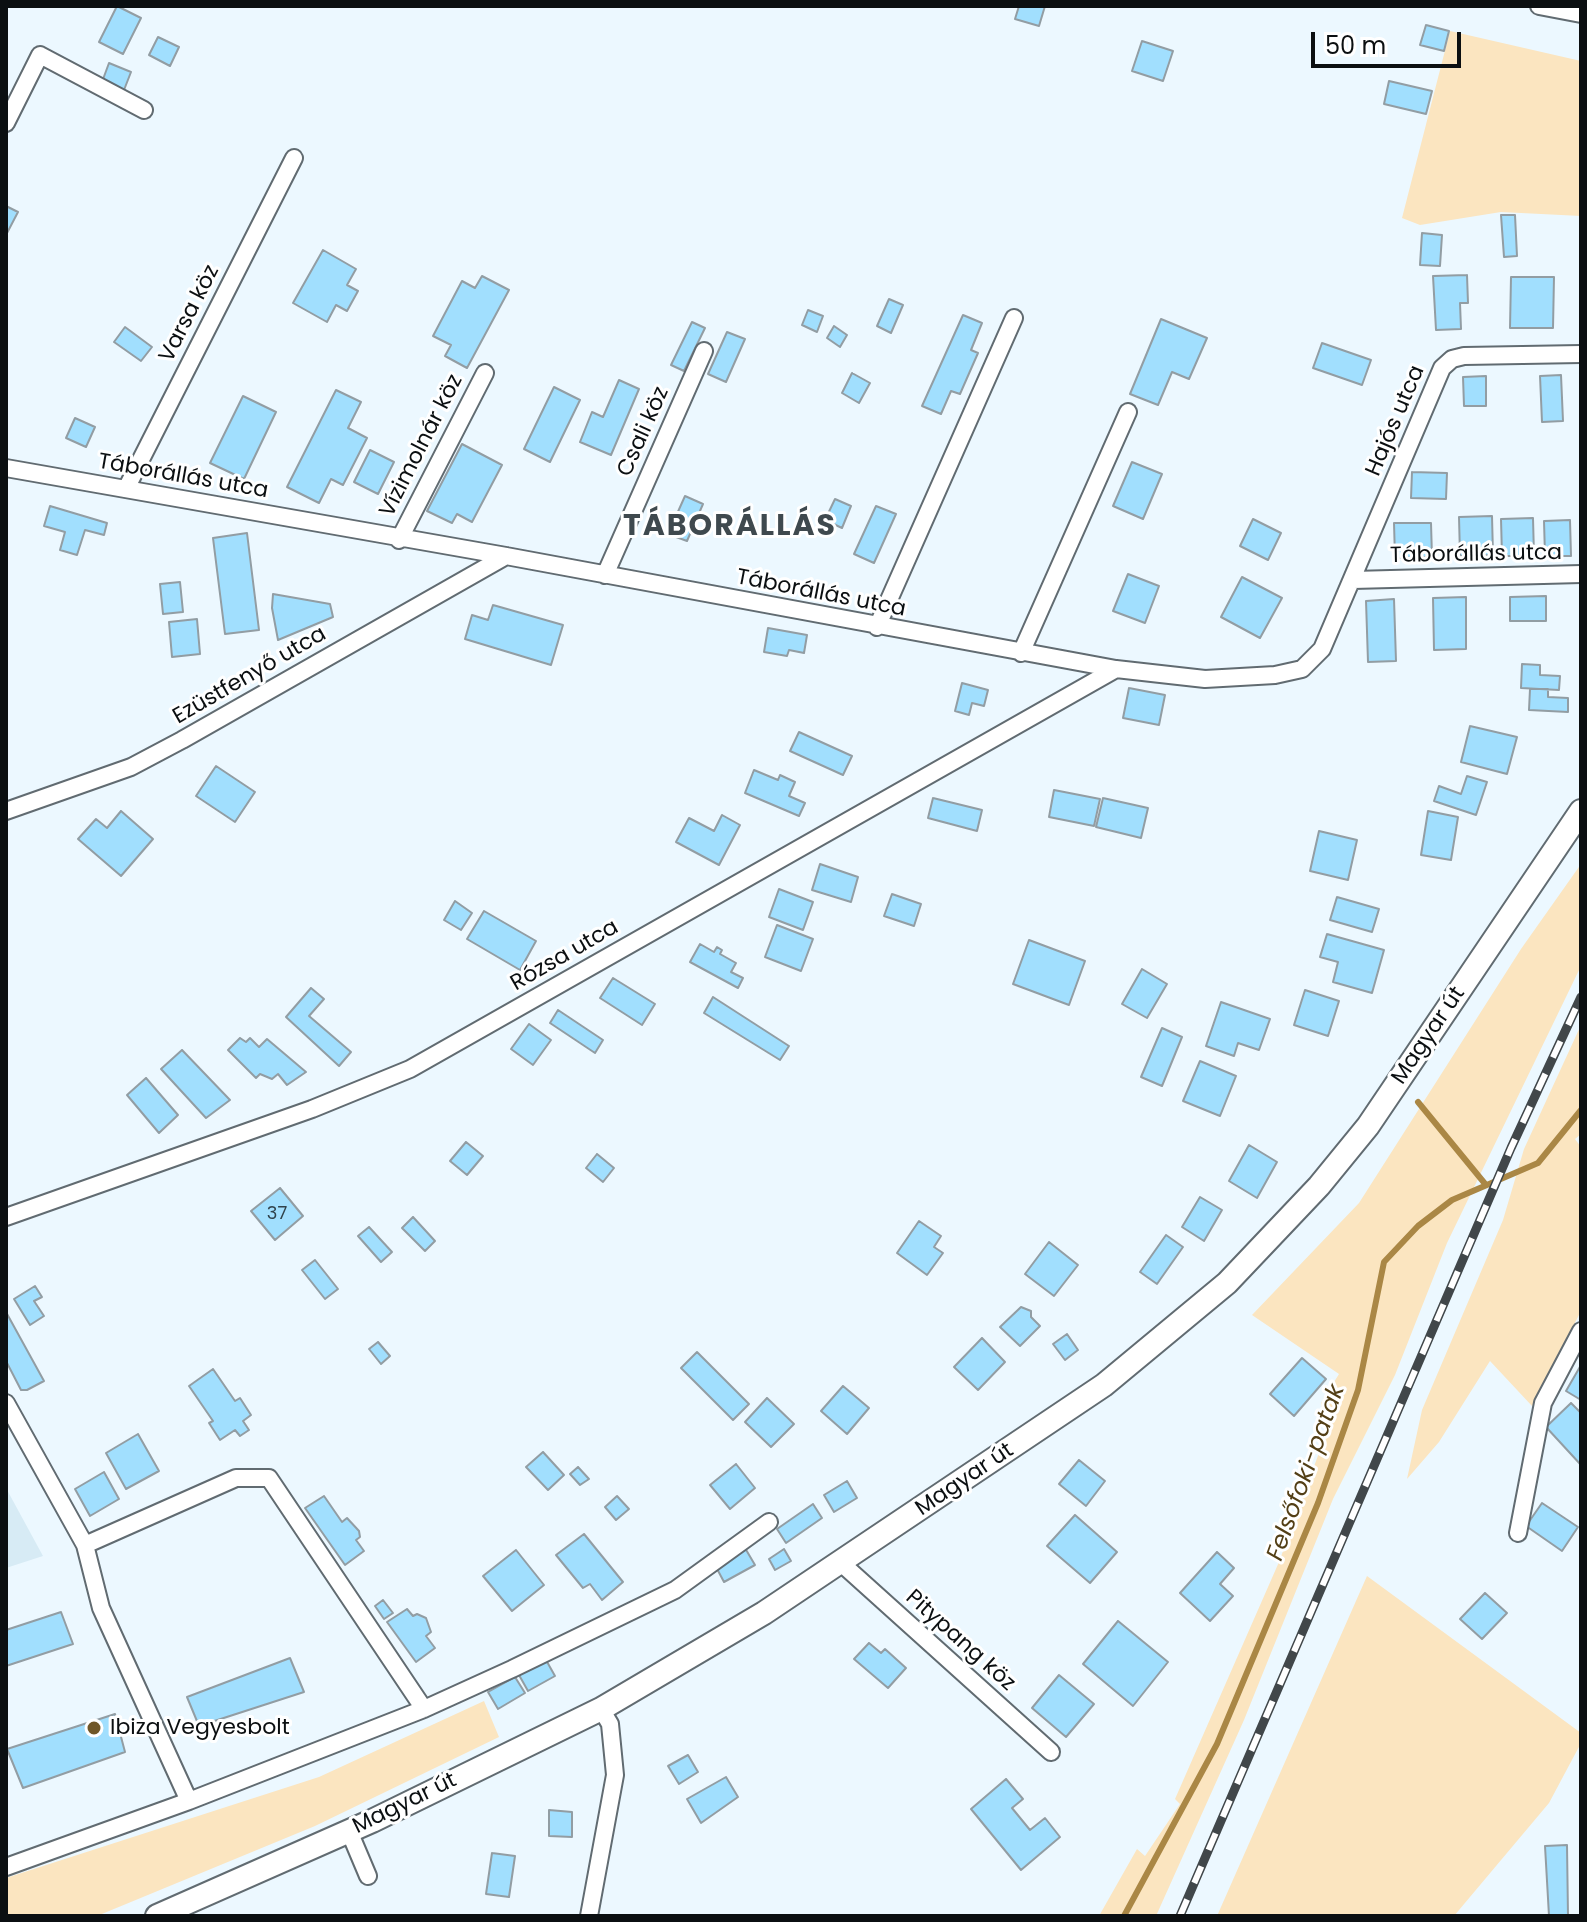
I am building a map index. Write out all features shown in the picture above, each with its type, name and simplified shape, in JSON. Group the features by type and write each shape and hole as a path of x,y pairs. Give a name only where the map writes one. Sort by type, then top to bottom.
{"street":[{"path":"1539,6 1581,14"},
{"path":"6,123 40,55 144,110"},
{"name":"Varsa köz","path":"126,489 294,158"},
{"path":"877,627 1014,318"},
{"name":"Csali köz","path":"605,575 704,351"},
{"name":"Hajós utca","path":"1353,580 1442,368 1452,359 1464,356 1581,354"},
{"name":"Vízimolnár köz","path":"399,540 485,373"},
{"path":"1021,653 1128,412"},
{"name":"Táborállás utca","path":"6,468 399,540 506,556 1021,653 1116,669 1205,679 1275,675 1302,669 1322,649 1353,580 1581,574"},
{"name":"Ezüstfenyő utca","path":"6,811 131,767 506,556"},
{"name":"Rózsa utca","path":"6,1217 312,1109 410,1069 1116,669"},
{"name":"Magyar út","path":"157,1916 349,1831 601,1709 764,1613 1104,1385 1190,1316 1282,1228 1368,1126 1581,811"},
{"path":"1518,1533 1543,1403 1581,1331"},
{"path":"6,1403 85,1545 101,1608 189,1801"},
{"path":"85,1545 236,1478 269,1478 424,1709"},
{"path":"6,1867 189,1801 424,1709 675,1590 769,1522"},
{"name":"Pitypang köz","path":"840,1562 1051,1752"},
{"path":"589,1916 615,1775 610,1724 601,1709"},
{"path":"349,1831 368,1876"}],"shaded area":[{"path":"1450,31 1581,61 1581,216 1501,212 1420,225 1402,218"},
{"path":"1581,864 1581,966 1447,1243 1395,1375 1333,1499 1244,1720 1156,1916 1099,1916 1137,1849 1145,1856 1180,1804 1175,1799 1279,1562 1327,1431 1321,1403 1339,1374 1252,1315 1359,1203 1521,949"},
{"path":"1581,1025 1581,1134 1575,1139 1581,1147 1581,1311 1532,1406 1490,1361 1439,1442 1407,1479 1422,1410 1503,1220 1524,1149"},
{"path":"6,1488 43,1556 6,1568"},
{"path":"1367,1576 1581,1733 1581,1743 1549,1803 1454,1916 1217,1916"},
{"path":"484,1701 499,1737 315,1826 97,1916 6,1916 6,1878 319,1777"}],"building":[{"path":"117,6 141,18 123,54 99,42"},
{"path":"1019,6 1045,6 1039,26 1015,19"},
{"path":"1426,25 1449,31 1444,51 1420,45"},
{"path":"158,37 179,47 170,66 149,55"},
{"path":"1142,41 1173,51 1163,81 1132,71"},
{"path":"109,63 131,72 124,90 102,82"},
{"path":"1389,81 1432,91 1426,114 1384,104"},
{"path":"6,206 18,212 6,235"},
{"path":"1501,215 1515,215 1517,256 1504,257"},
{"path":"1422,233 1442,235 1440,266 1420,265"},
{"path":"323,250 356,269 347,285 358,291 347,311 336,305 327,322 293,303"},
{"path":"1467,275 1468,303 1460,303 1461,329 1436,330 1433,276"},
{"path":"482,276 509,290 467,368 445,356 451,345 433,336 462,281 475,288"},
{"path":"1511,277 1554,277 1553,328 1510,328"},
{"path":"889,299 903,305 891,333 877,326"},
{"path":"808,310 823,316 817,332 802,325"},
{"path":"963,315 982,323 971,350 978,353 960,394 951,391 941,414 922,406"},
{"path":"1161,319 1207,338 1189,379 1172,372 1158,405 1130,394"},
{"path":"692,322 705,328 684,371 671,365"},
{"path":"834,326 847,335 840,347 827,338"},
{"path":"125,327 152,347 141,361 114,342"},
{"path":"727,332 745,339 726,382 708,374"},
{"path":"1322,343 1371,360 1362,385 1313,368"},
{"path":"852,373 870,383 859,403 842,393"},
{"path":"1561,375 1563,421 1542,422 1540,376"},
{"path":"1486,376 1486,406 1464,406 1463,377"},
{"path":"619,380 639,389 611,455 580,442 592,412 603,417"},
{"path":"554,387 580,400 550,462 524,449"},
{"path":"336,390 361,402 348,428 367,438 343,485 331,479 319,503 287,487"},
{"path":"243,396 276,412 244,479 210,463"},
{"path":"75,418 95,427 86,447 66,438"},
{"path":"462,444 502,465 472,522 457,514 452,523 427,511"},
{"path":"370,450 394,462 378,494 354,482"},
{"path":"1132,462 1162,474 1143,519 1113,506"},
{"path":"1412,472 1447,473 1446,499 1411,498"},
{"path":"685,496 703,504 687,541 668,534"},
{"path":"835,499 851,506 842,528 825,520"},
{"path":"50,506 107,523 104,535 85,530 77,555 60,550 65,532 44,526"},
{"path":"876,506 896,514 874,563 854,554"},
{"path":"1492,516 1493,555 1460,556 1459,517"},
{"path":"1533,518 1534,556 1502,556 1501,519"},
{"path":"1253,519 1281,533 1268,560 1240,546"},
{"path":"1570,520 1571,556 1545,556 1544,521"},
{"path":"1394,523 1431,523 1432,557 1395,558"},
{"path":"247,533 259,630 225,634 213,538"},
{"path":"1128,574 1159,586 1145,623 1113,611"},
{"path":"1242,577 1282,598 1260,638 1221,617"},
{"path":"180,582 183,612 163,614 160,584"},
{"path":"273,594 330,604 333,617 278,640 272,608"},
{"path":"1546,596 1546,621 1510,621 1510,597"},
{"path":"1466,597 1466,649 1434,650 1433,598"},
{"path":"1394,599 1396,661 1368,662 1366,601"},
{"path":"493,605 563,625 551,665 465,639 472,615 488,620"},
{"path":"197,619 200,654 172,657 169,622"},
{"path":"768,628 807,635 804,653 789,650 787,656 764,652"},
{"path":"1522,664 1540,665 1540,675 1560,676 1559,690 1521,688"},
{"path":"962,683 988,690 984,706 972,703 969,715 955,711"},
{"path":"1129,688 1165,695 1159,725 1123,718"},
{"path":"1530,689 1548,689 1548,697 1568,698 1568,712 1529,710"},
{"path":"1470,726 1517,737 1507,774 1461,762"},
{"path":"799,732 852,756 843,775 790,751"},
{"path":"216,766 255,792 235,822 196,796"},
{"path":"754,770 778,780 780,775 795,782 789,796 805,803 799,816 745,793"},
{"path":"1467,776 1487,782 1476,815 1434,801 1439,786 1461,794"},
{"path":"1054,790 1100,799 1094,826 1049,817"},
{"path":"933,798 982,810 977,831 928,818"},
{"path":"1103,798 1148,808 1141,838 1096,827"},
{"path":"121,811 153,839 121,876 78,839 96,819 107,828"},
{"path":"1428,811 1458,817 1451,860 1421,855"},
{"path":"722,815 740,825 719,865 676,842 689,818 714,831"},
{"path":"1319,831 1357,840 1348,880 1310,871"},
{"path":"820,864 858,877 851,902 812,890"},
{"path":"779,889 813,902 803,930 769,917"},
{"path":"892,894 921,904 914,926 884,916"},
{"path":"1337,897 1379,909 1372,932 1330,920"},
{"path":"455,901 472,913 461,930 444,920"},
{"path":"484,911 536,941 520,970 467,939"},
{"path":"777,925 813,939 801,971 765,957"},
{"path":"1327,934 1384,950 1372,993 1333,982 1338,962 1320,957"},
{"path":"1029,940 1085,961 1069,1005 1013,984"},
{"path":"700,944 714,952 717,947 722,950 720,954 736,963 731,972 743,978 738,988 690,962"},
{"path":"1142,969 1167,984 1147,1018 1122,1004"},
{"path":"613,978 655,1004 642,1025 600,998"},
{"path":"311,988 324,999 309,1016 351,1052 339,1066 286,1017"},
{"path":"1305,990 1339,1001 1328,1036 1294,1025"},
{"path":"713,997 789,1046 780,1060 704,1013"},
{"path":"1221,1002 1270,1019 1259,1050 1238,1043 1234,1056 1206,1046"},
{"path":"558,1010 603,1040 595,1053 550,1023"},
{"path":"529,1024 551,1040 533,1065 511,1049"},
{"path":"1162,1028 1182,1037 1162,1086 1141,1077"},
{"path":"240,1038 246,1042 250,1038 259,1047 267,1039 306,1072 287,1085 278,1074 272,1079 260,1074 256,1078 228,1050"},
{"path":"182,1050 230,1100 206,1118 161,1069"},
{"path":"1200,1061 1236,1076 1220,1116 1183,1101"},
{"path":"146,1078 178,1115 159,1133 127,1095"},
{"path":"466,1142 483,1156 467,1175 450,1161"},
{"path":"1249,1145 1277,1162 1257,1198 1229,1181"},
{"path":"597,1154 614,1168 603,1182 586,1168"},
{"path":"280,1188 303,1216 275,1240 251,1211"},
{"path":"1200,1197 1222,1210 1204,1241 1182,1227"},
{"path":"413,1217 435,1241 425,1251 402,1228"},
{"path":"919,1221 941,1236 934,1247 943,1253 927,1275 897,1253"},
{"path":"369,1227 392,1252 381,1262 358,1236"},
{"path":"1166,1235 1183,1247 1157,1284 1140,1272"},
{"path":"1049,1242 1078,1265 1054,1296 1025,1274"},
{"path":"315,1260 338,1289 325,1299 302,1270"},
{"path":"35,1286 42,1297 34,1301 44,1316 30,1325 14,1299"},
{"path":"1021,1307 1031,1311 1031,1317 1040,1326 1020,1346 1000,1327"},
{"path":"6,1312 44,1381 27,1390 21,1390 6,1361"},
{"path":"1067,1334 1078,1350 1065,1360 1053,1344"},
{"path":"982,1338 1005,1362 978,1390 954,1367"},
{"path":"378,1342 390,1356 381,1364 369,1349"},
{"path":"697,1352 749,1404 733,1420 681,1368"},
{"path":"1302,1358 1326,1379 1294,1416 1270,1394"},
{"path":"1581,1365 1581,1400 1566,1391"},
{"path":"213,1369 235,1401 240,1398 251,1415 243,1421 249,1430 240,1436 235,1430 220,1440 209,1423 213,1421 189,1386"},
{"path":"843,1386 869,1408 847,1434 821,1411"},
{"path":"767,1398 794,1424 771,1447 745,1422"},
{"path":"1571,1403 1581,1413 1581,1465 1546,1427"},
{"path":"138,1434 159,1471 126,1489 106,1453"},
{"path":"543,1452 564,1475 548,1490 526,1467"},
{"path":"1079,1460 1105,1481 1086,1506 1059,1484"},
{"path":"736,1464 755,1488 730,1509 710,1485"},
{"path":"578,1467 589,1479 580,1485 570,1474"},
{"path":"104,1472 119,1499 90,1516 75,1489"},
{"path":"847,1481 857,1498 834,1512 824,1495"},
{"path":"324,1496 342,1522 347,1518 359,1531 360,1537 356,1540 364,1551 345,1565 305,1508"},
{"path":"617,1496 629,1509 616,1520 605,1507"},
{"path":"1542,1503 1578,1527 1562,1551 1526,1526"},
{"path":"813,1504 822,1518 786,1543 777,1529"},
{"path":"1075,1515 1117,1552 1090,1583 1047,1546"},
{"path":"584,1534 623,1582 602,1600 590,1584 583,1588 556,1555"},
{"path":"745,1548 755,1565 724,1582 715,1565"},
{"path":"784,1549 791,1561 775,1570 769,1559"},
{"path":"516,1550 544,1585 512,1611 483,1576"},
{"path":"1217,1552 1234,1568 1220,1584 1233,1596 1210,1621 1180,1593"},
{"path":"1485,1593 1507,1613 1482,1639 1460,1619"},
{"path":"383,1600 393,1613 384,1619 375,1606"},
{"path":"407,1609 413,1616 417,1614 426,1618 431,1632 426,1636 435,1648 416,1662 387,1622"},
{"path":"61,1612 73,1644 6,1666 6,1630"},
{"path":"1118,1621 1168,1662 1133,1706 1083,1664"},
{"path":"869,1643 881,1653 885,1649 906,1668 888,1688 854,1659"},
{"path":"290,1658 304,1692 199,1726 187,1697"},
{"path":"546,1660 555,1676 528,1691 519,1675"},
{"path":"1059,1675 1094,1704 1066,1737 1032,1708"},
{"path":"515,1677 525,1693 498,1709 488,1692"},
{"path":"115,1714 125,1752 23,1788 7,1749"},
{"path":"688,1755 698,1772 679,1784 668,1766"},
{"path":"726,1777 738,1797 701,1823 687,1799"},
{"path":"1006,1779 1023,1799 1012,1808 1030,1830 1045,1818 1060,1837 1021,1870 971,1809"},
{"path":"549,1810 572,1812 572,1837 549,1836"},
{"path":"1567,1845 1568,1916 1549,1916 1545,1846"},
{"path":"492,1853 515,1856 509,1897 486,1894"}],"waterway":[{"path":"1418,1102 1486,1185"},
{"name":"Felsőfoki-patak","path":"1124,1916 1217,1744 1318,1503 1358,1390 1384,1262 1418,1226 1452,1200 1538,1163 1581,1110"}],"railway":[{"path":"1180,1916 1511,1148 1581,997"}],"place":[{"name":"Ibiza Vegyesbolt","path":"94,1728"}],"district":[{"name":"TÁBORÁLLÁS","path":"730,527"}]}
